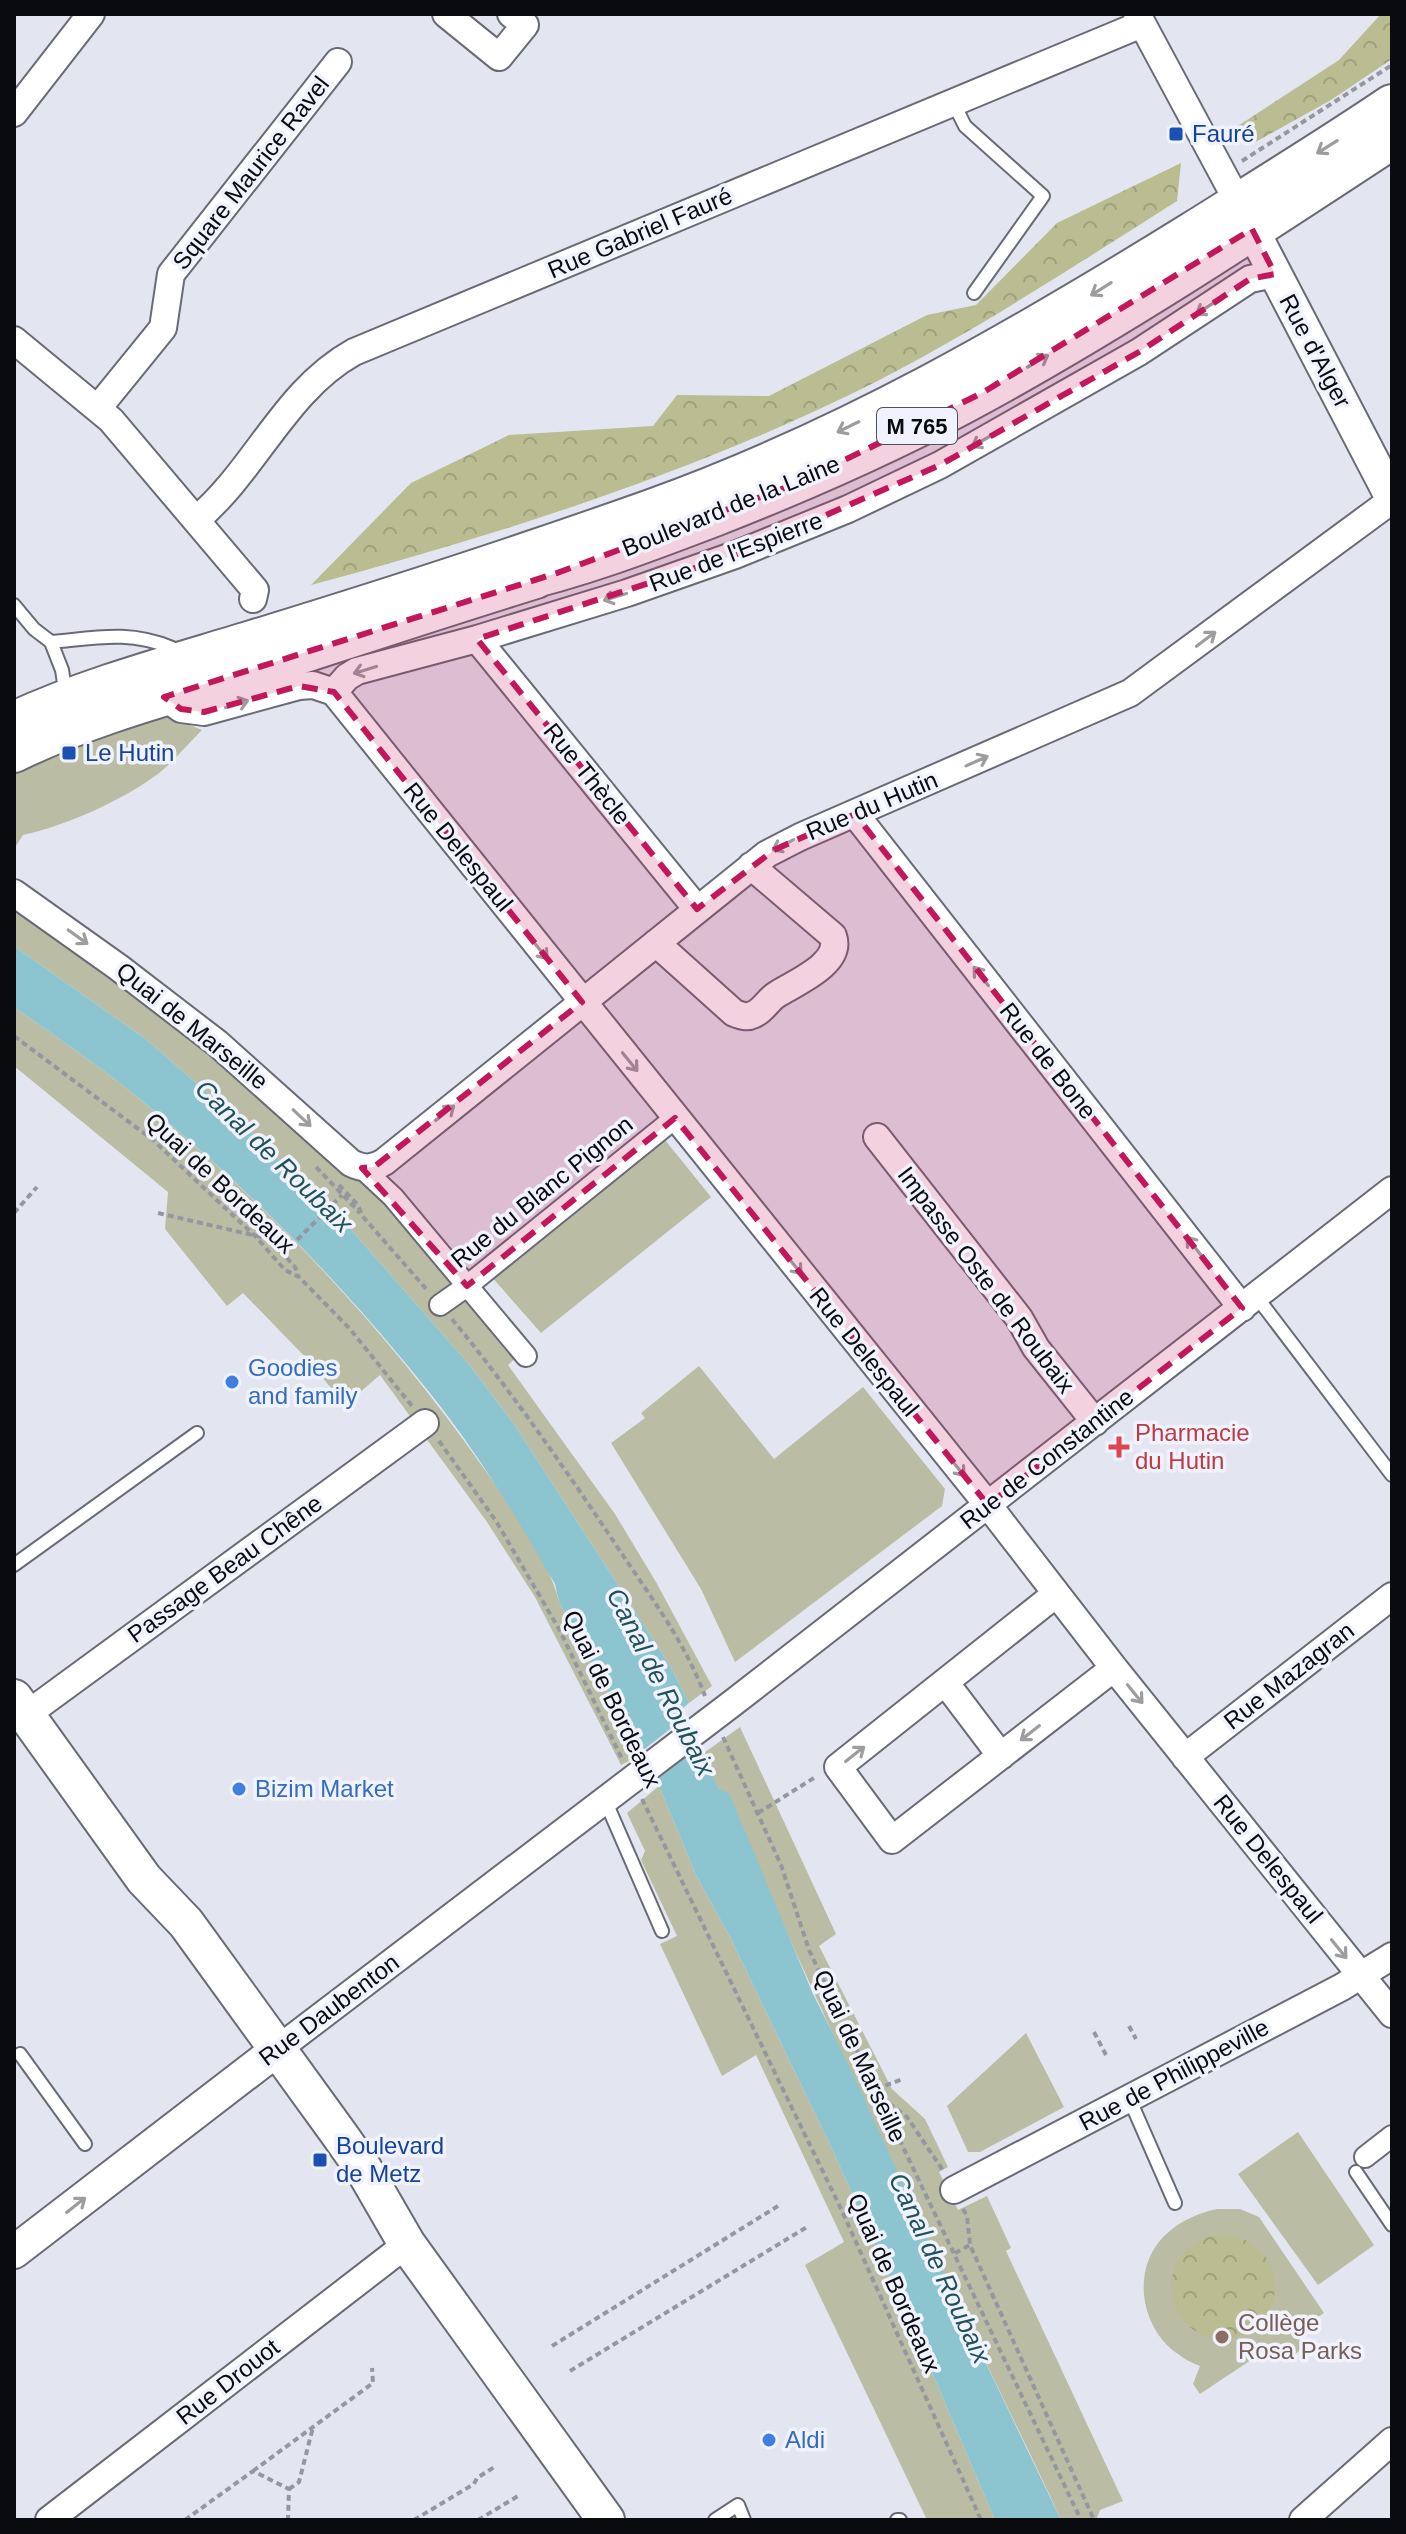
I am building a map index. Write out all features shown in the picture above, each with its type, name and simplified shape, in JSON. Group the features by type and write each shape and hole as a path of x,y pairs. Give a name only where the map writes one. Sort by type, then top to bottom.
{"main road":[{"name":"Boulevard de la Laine","path":"14,754 63,731 564,555 681,529 795,484 922,424 1035,363 1237,202 1392,105"},
{"name":"Boulevard de la Laine","path":"1237,202 1392,138"},
{"name":"Boulevard de la Laine","path":"14,704 64,683 172,648 480,559 564,555"},
{"path":"14,722 73,697 157,668 492,566 564,555"},
{"path":"14,740 80,710 150,685 490,587 564,555"},
{"path":"20,1706 144,1879 186,1923 270,2055 363,2168 407,2244 606,2520"}],"street":[{"path":"14,113 91,14"},
{"path":"446,14 499,57 525,25 511,14"},
{"path":"1140,19 1237,202"},
{"name":"Rue Gabriel Fauré","path":"203,529 215,503 304,389 335,362 954,104 1140,19"},
{"name":"Square Maurice Ravel","path":"98,408 163,328 171,274 338,62"},
{"name":"Rue d'Alger","path":"1237,202 1392,499"},
{"name":"Rue de l'Espierre","path":"334,692 357,671 477,639 680,575 873,497 940,465 1139,352 1250,279 1275,274"},
{"path":"14,340 98,408 125,436 255,590 253,599"},
{"name":"Rue du Hutin","path":"373,1165 751,866 781,846 1130,693 1392,499"},
{"name":"Rue Thècle","path":"477,639 697,909"},
{"path":"164,697 181,709 204,712 299,686 313,685 334,692"},
{"name":"Rue Delespaul","path":"334,692 988,1505 1114,1668 1392,2014"},
{"name":"Rue de Bone","path":"855,814 1249,1302"},
{"path":"656,943 734,1013 742,1016 755,1014 778,993 814,973 833,950 833,936 751,866"},
{"name":"Quai de Marseille","path":"14,893 168,1004 267,1086 342,1156 373,1165 393,1197 526,1356"},
{"name":"Rue du Blanc Pignon","path":"440,1305 675,1118"},
{"name":"Impasse Oste de Roubaix","path":"877,1137 1019,1318 1036,1348 1095,1422"},
{"name":"Rue de Constantine","path":"638,1774 1392,1190"},
{"name":"Passage Beau Chêne","path":"20,1706 425,1423"},
{"path":"1056,1594 838,1767 892,1840 1114,1668"},
{"name":"Rue Mazagran","path":"1185,1757 1392,1596"},
{"path":"945,1682 1001,1756"},
{"name":"Rue Daubenton","path":"14,2252 106,2171 270,2055 638,1774"},
{"name":"Rue de Philippeville","path":"954,2190 1361,1976 1392,1956"},
{"path":"1360,2165 1392,2136"},
{"name":"Rue Drouot","path":"49,2520 407,2244"},
{"path":"1303,2520 1392,2441"}],"lane":[{"path":"954,104 965,126 1043,196 974,293"},
{"path":"14,605 34,629 51,642 64,683"},
{"path":"51,642 131,635 172,648"},
{"path":"1249,1302 1392,1475"},
{"path":"14,1565 197,1433"},
{"path":"605,1800 662,1931"},
{"path":"20,2054 85,2144"},
{"path":"1129,2098 1175,2203"},
{"path":"1360,2165 1392,2225"},
{"path":"715,2520 738,2505 744,2520"}],"path":[{"path":"1237,202 1294,130 1392,65"},
{"name":"Quai de Bordeaux","path":"14,1036 153,1140 256,1237 285,1270 299,1277 350,1329 425,1423 496,1521 638,1774 842,2211 981,2520"},
{"path":"307,1157 364,1218"},
{"path":"316,1167 339,1184 357,1204 364,1218"},
{"path":"14,1213 37,1187"},
{"path":"283,1254 342,1195"},
{"path":"158,1213 270,1239 295,1267 299,1277"},
{"name":"Quai de Marseille","path":"364,1218 491,1366 693,1662 707,1722 758,1813 781,1865 809,1950 1081,2520"},
{"path":"758,1813 811,1778 838,1767"},
{"path":"1129,2026 1136,2039"},
{"path":"1094,2032 1106,2055"},
{"path":"876,2089 903,2079"},
{"path":"879,2096 907,2117 954,2190 967,2216 970,2245 1094,2520"},
{"path":"552,2346 778,2206"},
{"path":"570,2371 807,2227"},
{"path":"954,2254 970,2245"},
{"path":"185,2520 373,2383 372,2368"},
{"path":"289,2489 299,2482 313,2427"},
{"path":"414,2520 474,2484 477,2478 496,2466"},
{"path":"253,2471 289,2489"},
{"path":"288,2520 289,2489"},
{"path":"478,2520 518,2496"}],"highlighted area":[{"path":"1252,229 1275,274 1250,279 1139,352 940,465 735,555 477,639 697,909 774,850 855,814 1242,1308 988,1505 675,1118 467,1286 362,1168 374,1167 582,1002 334,692 299,686 204,712 181,709 164,697 557,573 795,484 982,393"}],"green space":[{"path":"1381,14 1392,14 1392,59 1331,100 1252,144 1224,135 1339,60"},
{"path":"1181,163 1177,201 961,335 872,384 701,460 573,507 311,585 411,483 509,435 653,426 677,395 769,396 927,315 976,305 1057,223"},
{"path":"163,714 202,730 164,769 144,784 75,819 23,835 14,849 14,772 48,755"},
{"path":"14,909 167,1019 268,1102 368,1178 520,1354 508,1365 615,1514 712,1686 689,1703 669,1664 514,1424 467,1362 347,1225 243,1124 147,1040 14,946"},
{"path":"14,1007 117,1081 229,1177 322,1269 407,1367 495,1484 538,1551 559,1602 616,1706 623,1711 638,1745 629,1761 621,1765 535,1597 487,1522 380,1375 345,1405 308,1360 243,1293 227,1306 165,1229 168,1192 14,1066"},
{"path":"665,1140 711,1197 541,1333 491,1276"},
{"path":"699,1366 774,1459 863,1387 945,1489 942,1506 735,1662 701,1589 611,1443 645,1418 641,1413"},
{"path":"740,1727 836,1934 819,1946 892,2089 925,2119 948,2167 939,2172 958,2210 987,2196 1011,2248 1006,2251 1123,2501 1100,2510 1096,2520 1061,2520 875,2125 725,1793 719,1789 701,1755"},
{"path":"659,1786 696,1875 730,1937 834,2153 995,2520 927,2520 805,2265 844,2242 756,2055 722,2076 660,1944 677,1936 641,1860 645,1851 627,1813"},
{"path":"1026,2033 1064,2107 980,2152 968,2152 947,2106"},
{"path":"1298,2132 1374,2245 1318,2285 1238,2174"},
{"path":"1217,2209 1240,2209 1259,2217 1324,2313 1296,2332 1306,2346 1287,2360 1275,2344 1200,2394 1193,2384 1200,2366 1166,2344 1149,2317 1145,2302 1145,2271 1158,2243 1170,2230 1184,2221"},
{"path":"1223,2235 1243,2239 1260,2250 1271,2267 1275,2287 1271,2307 1260,2324 1243,2335 1223,2339 1203,2335 1186,2324 1175,2307 1171,2287 1175,2267 1186,2250 1203,2239"}],"water":[{"name":"Canal de Roubaix","path":"14,946 147,1040 243,1124 347,1225 467,1362 514,1424 669,1664 689,1703 684,1707 684,1716 719,1789 729,1793 813,1994 1061,2520 995,2520 834,2153 730,1937 696,1875 623,1711 616,1706 559,1602 555,1584 489,1474 410,1368 297,1242 174,1127 88,1059 14,1007"}],"pier":[{"path":"688,1715 702,1743 655,1781 638,1754"}],"place":[{"name":"Fauré","path":"1176,134"},
{"name":"Le Hutin","path":"69,753"},
{"name":"Goodies and family","path":"232,1382"},
{"name":"Pharmacie du Hutin","path":"1119,1447"},
{"name":"Bizim Market","path":"239,1789"},
{"name":"Boulevard de Metz","path":"320,2160"},
{"name":"Collège Rosa Parks","path":"1222,2337"},
{"name":"Aldi","path":"769,2440"}]}
